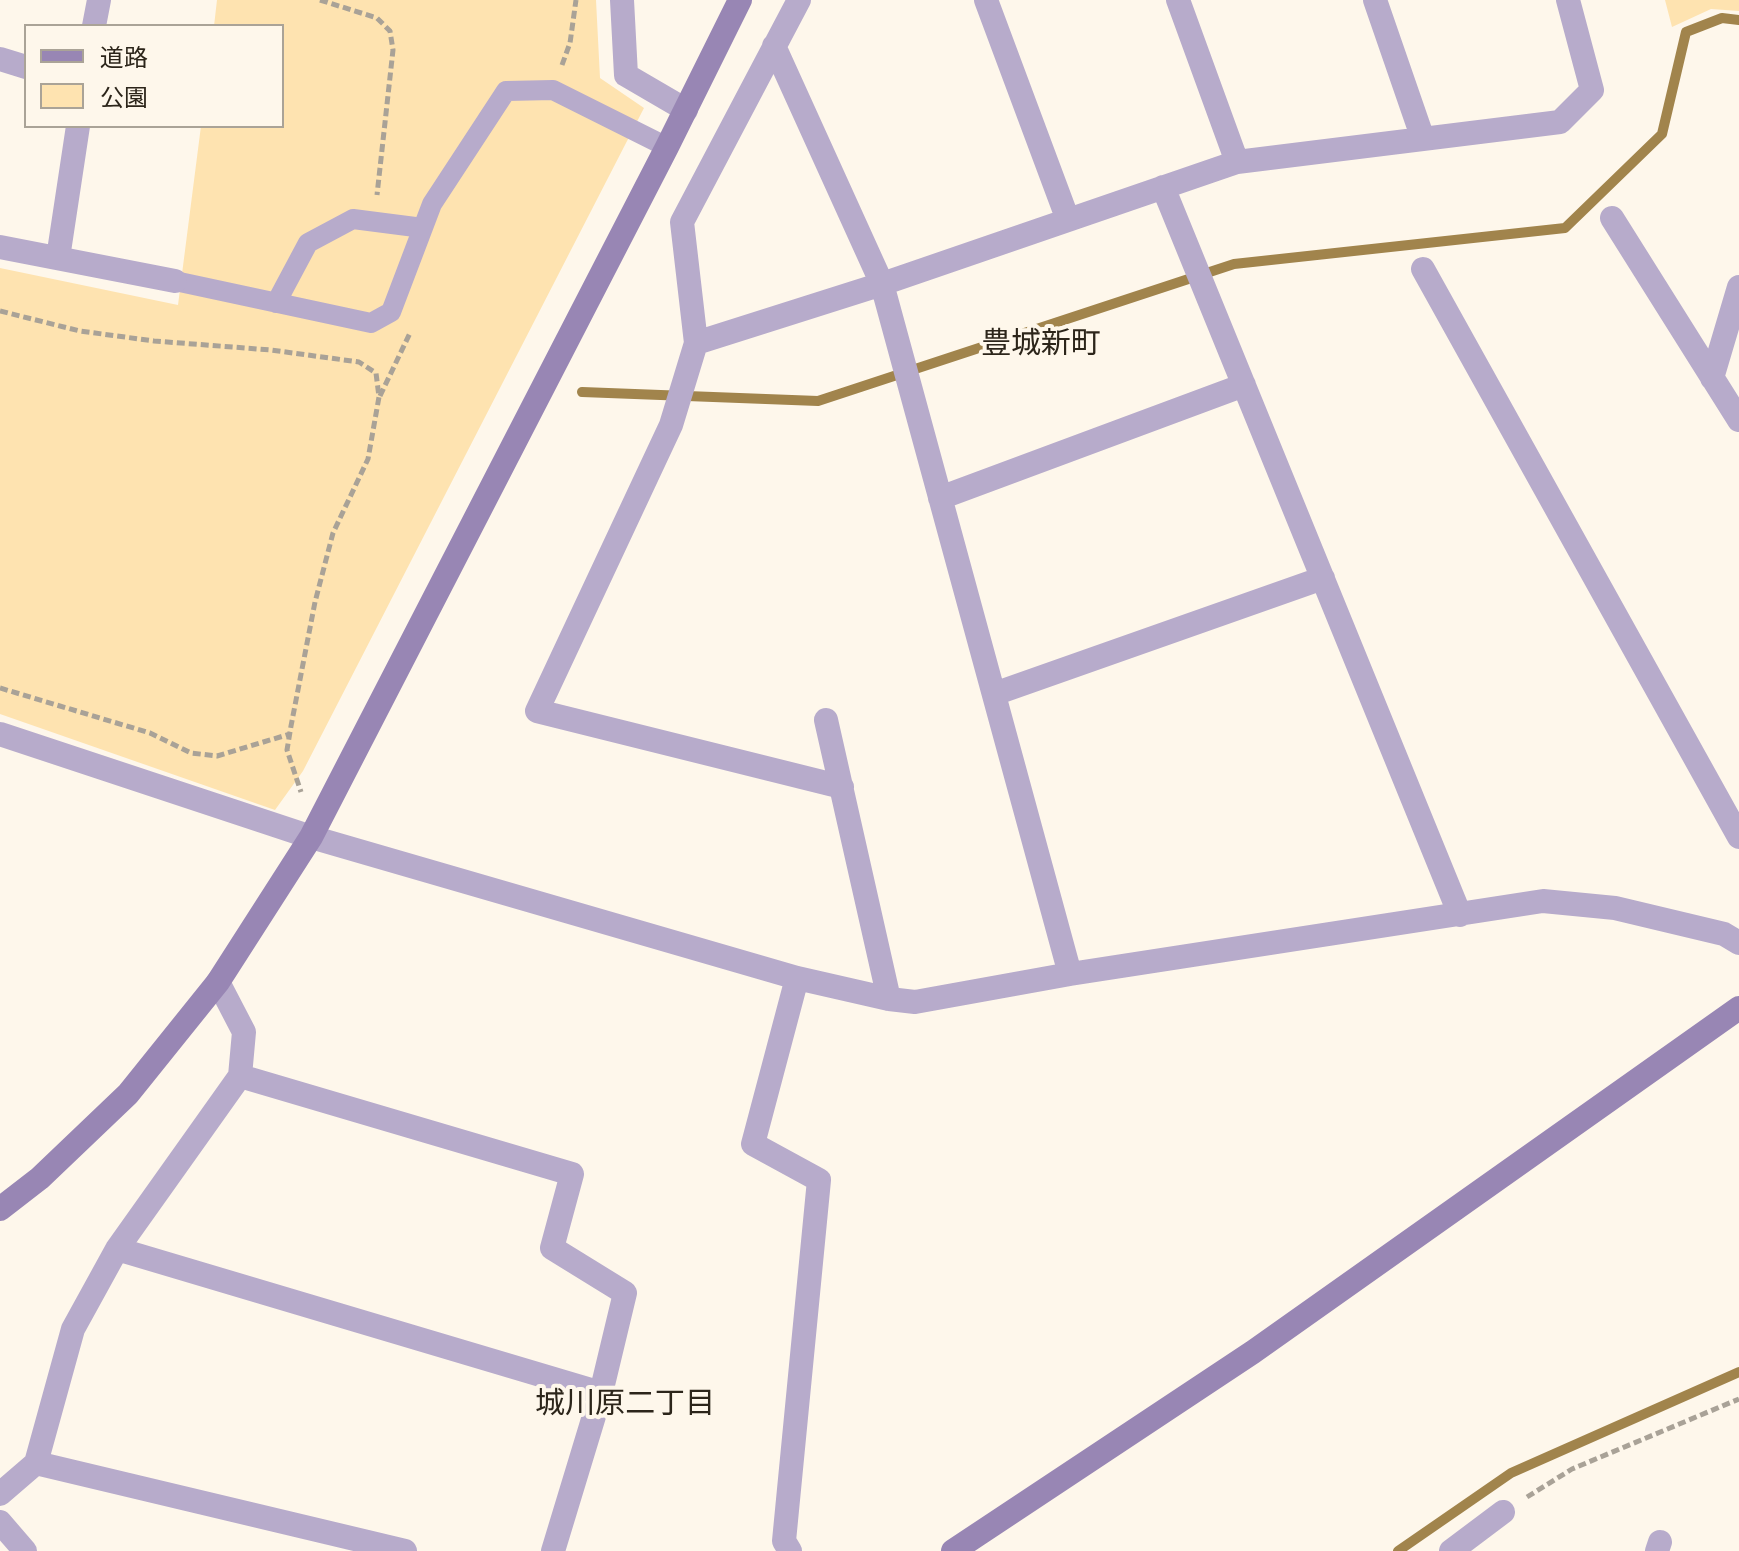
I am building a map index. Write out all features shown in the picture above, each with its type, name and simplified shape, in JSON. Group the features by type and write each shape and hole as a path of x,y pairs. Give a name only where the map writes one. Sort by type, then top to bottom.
{"street":[{"path":"94,24 99,0"},
{"path":"622,0 626,75 686,110"},
{"path":"0,1209 40,1178 128,1094 218,982 311,837 740,0"},
{"path":"799,0 682,222 696,343 671,425 537,711 842,787"},
{"path":"986,0 1068,220"},
{"path":"1178,0 1237,162"},
{"path":"1375,0 1423,139"},
{"path":"696,343 882,284 1237,162 1560,122 1592,90 1568,0"},
{"path":"774,46 882,284 1070,974"},
{"path":"0,59 24,66"},
{"path":"58,258 78,128"},
{"path":"1163,187 1460,915"},
{"path":"1612,218 1739,420"},
{"path":"0,247 175,281"},
{"path":"1423,269 1739,837"},
{"path":"1712,378 1739,287"},
{"path":"940,498 1244,385"},
{"path":"994,694 1323,578"},
{"path":"826,720 889,999"},
{"path":"0,734 311,837 797,978 889,999 915,1002 1070,974 1543,901 1615,908 1724,934 1739,943"},
{"path":"790,1551 784,1541 819,1180 753,1144 797,978"},
{"path":"0,1494 36,1463 73,1329 117,1249 240,1076 244,1032 218,982"},
{"path":"953,1551 1253,1352 1739,1008"},
{"path":"240,1076 572,1174 552,1248 625,1293 601,1393 553,1551"},
{"path":"117,1249 601,1393"},
{"path":"36,1463 405,1551"},
{"path":"1451,1551 1503,1512"},
{"path":"0,1522 25,1551"}],"lane":[{"path":"175,281 371,323 391,312 432,204 506,91 553,90 667,147"},
{"path":"276,303 308,243 353,219 423,228"}],"path":[{"path":"320,0 377,18 390,31 393,50 375,222"},
{"path":"553,90 570,43 576,0"},
{"path":"0,311 80,331 359,362 376,373 379,397"},
{"path":"302,798 287,750 315,602 333,533 368,459 379,397 413,327 391,312"},
{"path":"0,688 150,733 191,753 217,756 290,734"},
{"path":"1503,1512 1572,1469 1739,1399"}],"green space":[{"path":"217,0 596,0 600,78 644,108 303,771 275,810 0,714 0,268 178,305 201,128 284,128 284,24 214,24"},
{"path":"1665,0 1739,0 1739,11 1711,9 1672,27"}],"waterway":[{"path":"582,392 818,401 1234,264 1565,228 1662,134 1686,32 1722,18 1739,20"},
{"path":"1398,1551 1511,1473 1739,1372"}],"district":[{"name":"豊城新町","path":"1041,346"},
{"name":"城川原二丁目","path":"625,1406"}]}
